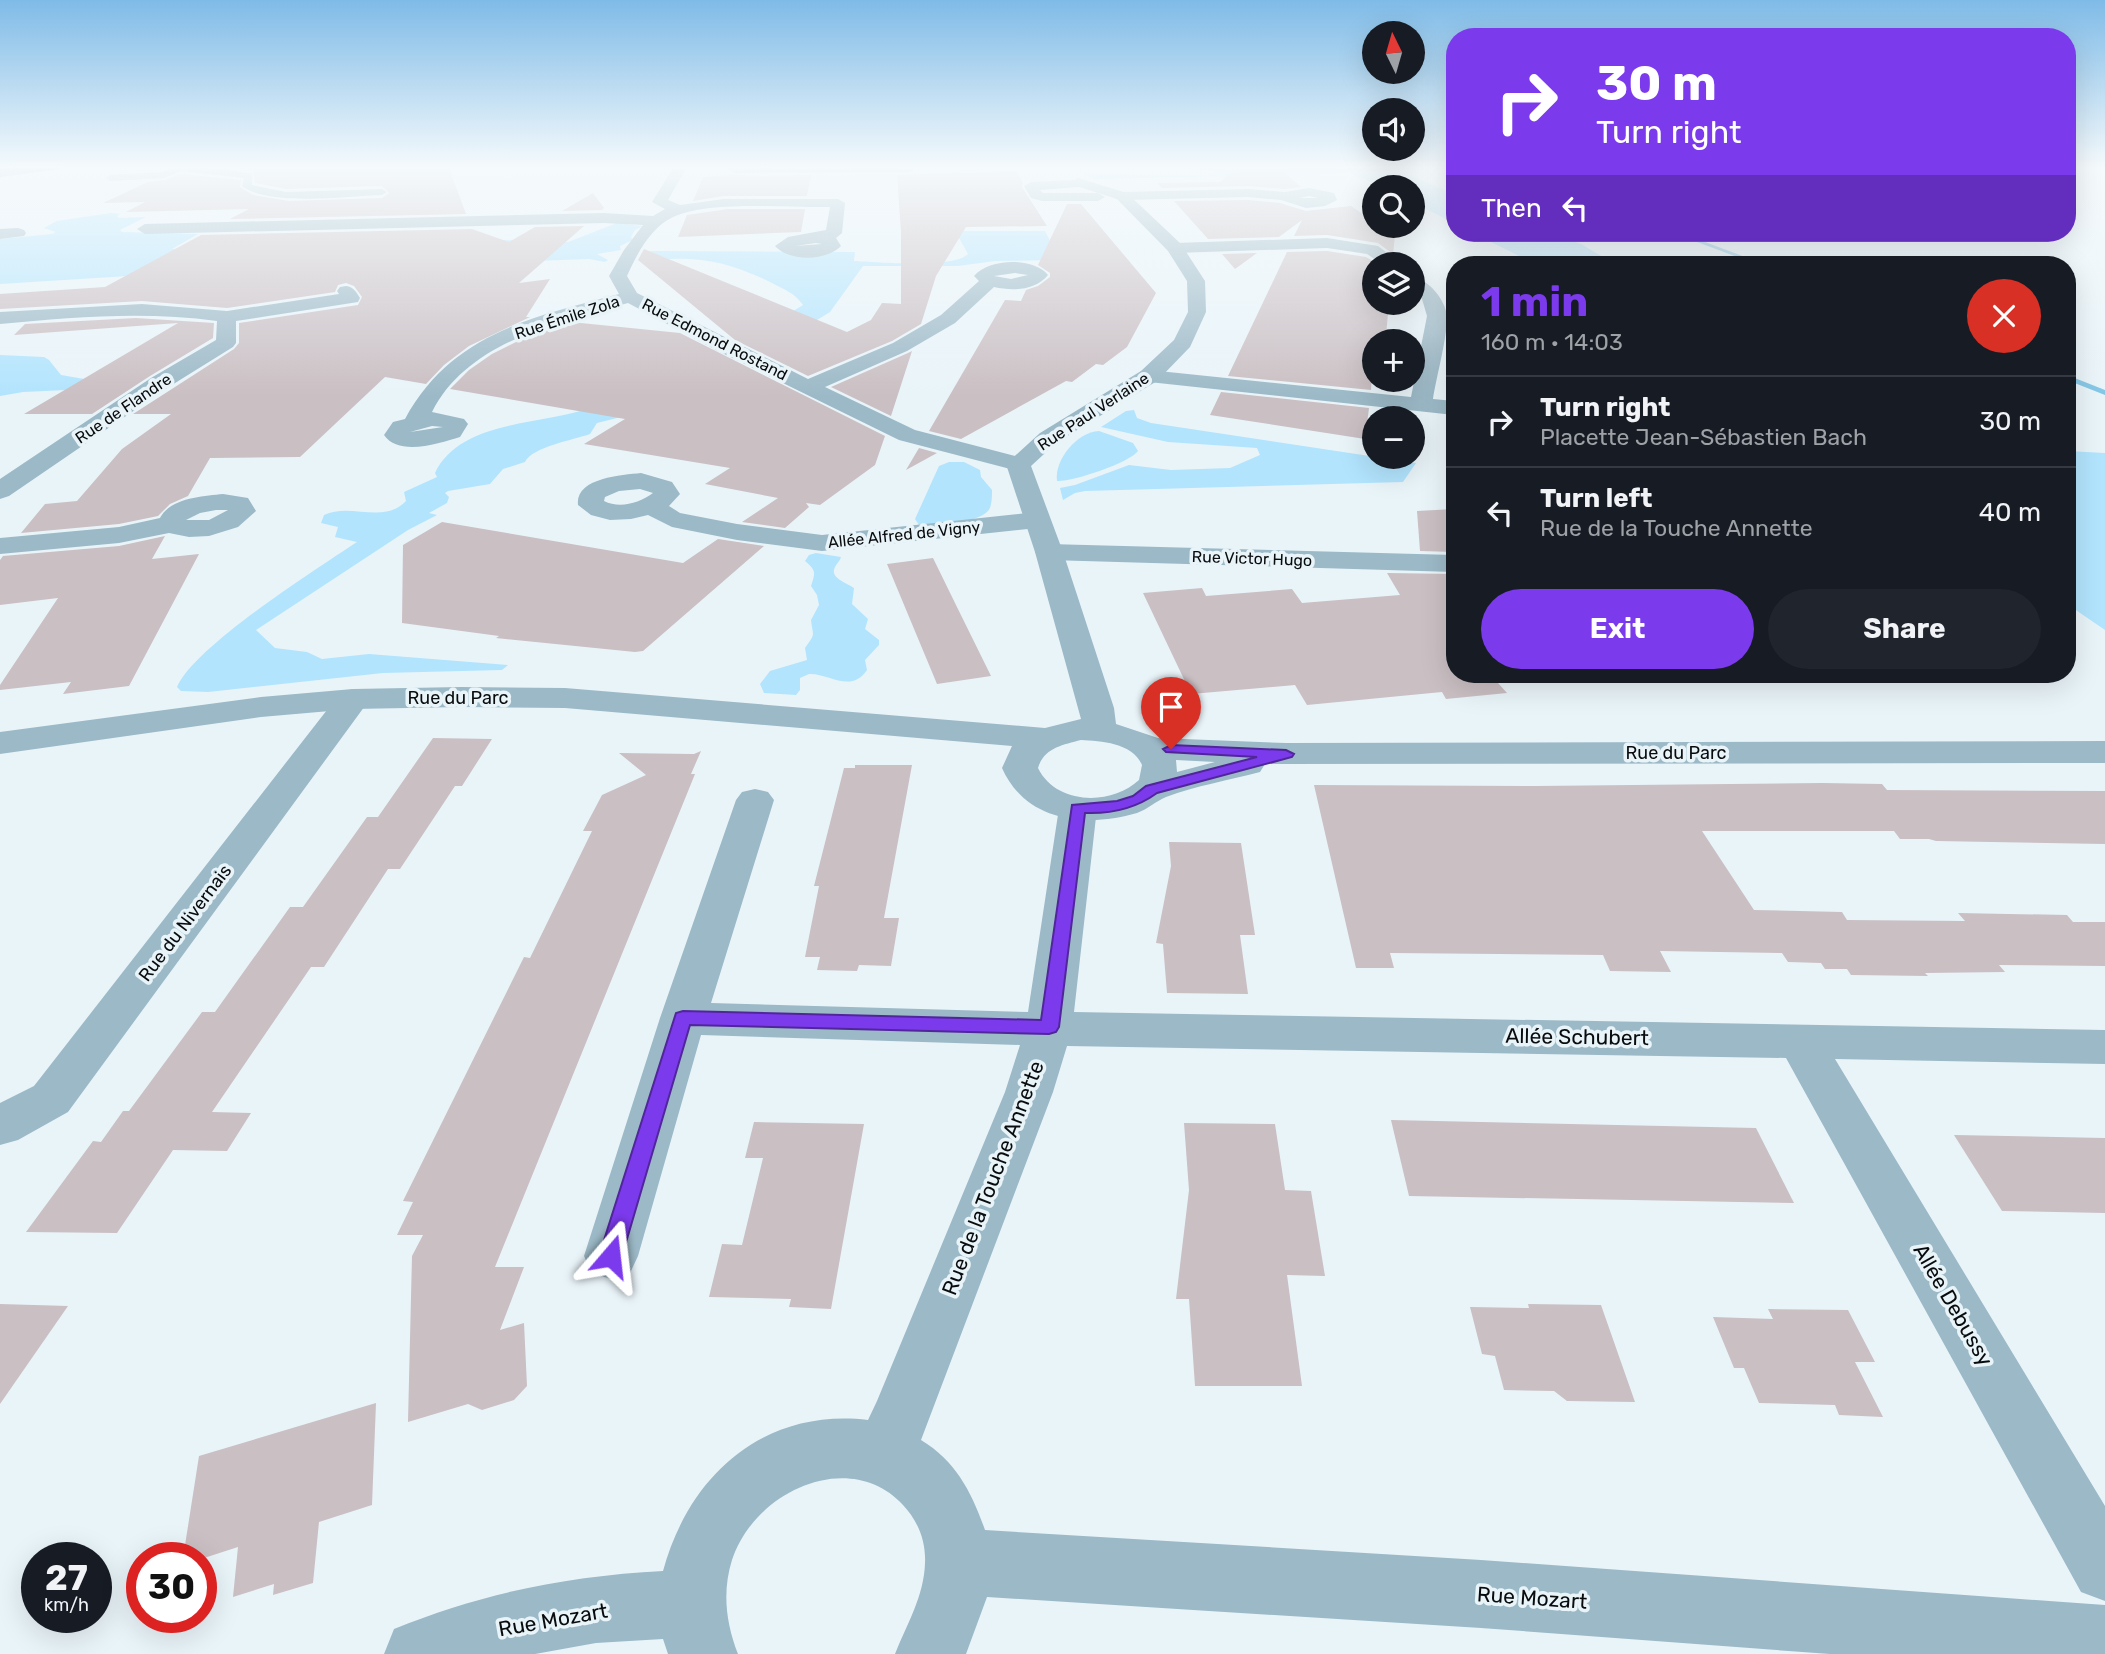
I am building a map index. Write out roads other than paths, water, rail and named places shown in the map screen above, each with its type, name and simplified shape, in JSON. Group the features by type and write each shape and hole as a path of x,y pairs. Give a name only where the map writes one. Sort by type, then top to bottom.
{"street":[{"name":"Rue Edmond Rostand","path":"638,242 627,256 618,276 630,297 725,347 907,435 1018,464"},
{"name":"Rue Paul Verlaine","path":"1018,464 1048,438 1149,376 1183,343 1197,312 1196,281 1183,257 1169,242"},
{"path":"1175,248 1327,243 1375,252"},
{"path":"809,386 900,347 948,319 990,281"},
{"path":"0,318 128,308 227,317 351,298 346,291"},
{"path":"1421,403 1437,316 1431,297 1425,292"},
{"name":"Rue Émile Zola","path":"415,422 420,407 446,376 480,350 522,330 630,297"},
{"name":"Rue de Flandre","path":"0,491 159,383 226,343 227,317"},
{"path":"1149,376 1446,407"},
{"path":"1018,464 1049,552 1097,708 1100,730"},
{"name":"Allée Alfred de Vigny","path":"650,506 672,519 737,532 822,543 1037,520"},
{"path":"0,546 119,535 172,524"},
{"name":"Rue Victor Hugo","path":"1049,552 1446,564"},
{"name":"Rue du Parc","path":"0,743 261,707 353,699 565,698 1044,738"},
{"name":"Rue du Nivernais","path":"0,1126 51,1100 353,699"},
{"name":"Rue du Parc","path":"917,729 1020,774"},
{"path":"1080,729 1100,730 1127,736 1149,748 1157,758 1160,769 1158,779 1151,790 1120,806 1099,809 1078,808 1039,796 1026,786 1020,774 1020,760 1029,748 1044,738 1080,729"},
{"name":"Rue du Parc","path":"1149,748 1286,754 2105,754"},
{"name":"Rue du Parc","path":"1151,790 1286,754"},
{"path":"611,1256 683,1018 755,800"},
{"name":"Rue de la Touche Annette","path":"884,1454 1024,1105 1049,1027 1078,808"},
{"name":"Allée Schubert","path":"683,1018 2105,1047"},
{"name":"Allée Debussy","path":"1800,1041 2105,1568"},
{"path":"697,1629 697,1562 715,1522 741,1490 774,1464 810,1450 848,1446 884,1454 913,1470 936,1494 951,1525 958,1562 951,1609 930,1654"},
{"name":"Rue Mozart","path":"958,1562 1480,1594 2105,1640"},
{"name":"Rue Mozart","path":"419,1654 516,1622 596,1609 697,1629"}],"waterway":[{"path":"1701,242 1739,256"},
{"path":"2076,381 2105,393"}]}
